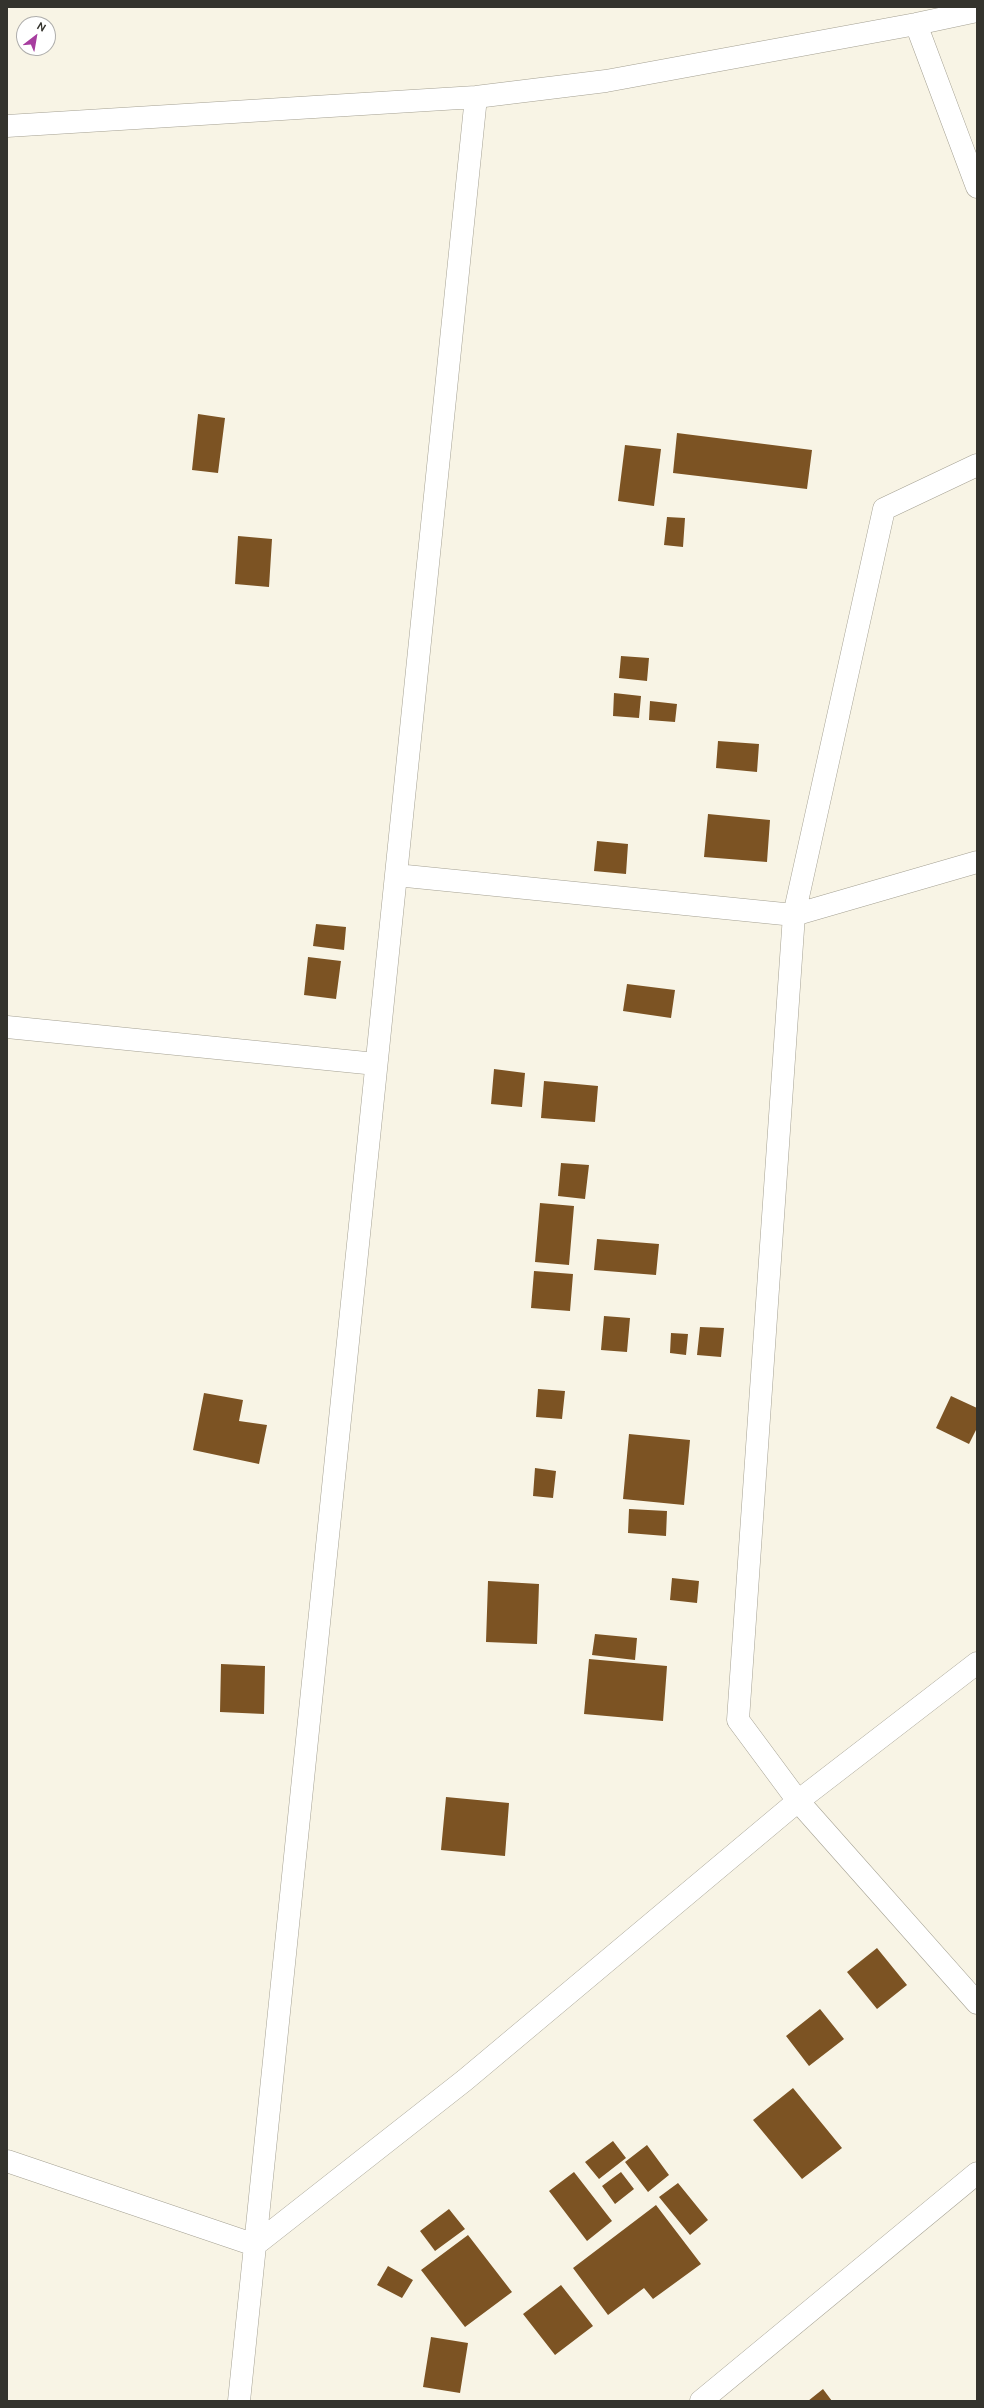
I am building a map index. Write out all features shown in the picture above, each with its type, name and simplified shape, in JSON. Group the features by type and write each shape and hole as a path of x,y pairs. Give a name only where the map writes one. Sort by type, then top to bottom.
{"street":[{"path":"7,126 476,97 606,80 916,24 977,11"},
{"path":"916,24 977,187"},
{"path":"239,2401 476,97"},
{"path":"977,465 884,509 794,915 738,1720 798,1801 977,2003"},
{"path":"396,875 794,915 977,862"},
{"path":"7,1027 376,1064"},
{"path":"255,2245 465,2080 798,1801 977,1663"},
{"path":"7,2161 255,2245"},
{"path":"701,2401 977,2173"}],"building":[{"path":"198,414 225,418 218,473 192,470"},
{"path":"677,433 812,450 807,489 673,473"},
{"path":"625,445 661,449 654,506 618,501"},
{"path":"667,517 685,518 683,547 664,545"},
{"path":"238,536 272,539 269,587 235,584"},
{"path":"621,656 649,658 647,681 619,678"},
{"path":"614,693 641,696 639,718 613,716"},
{"path":"650,701 677,704 675,722 649,720"},
{"path":"718,741 759,744 757,772 716,768"},
{"path":"708,814 770,820 767,862 704,857"},
{"path":"597,841 628,844 626,874 594,871"},
{"path":"316,924 346,927 344,950 313,946"},
{"path":"308,957 341,961 336,999 304,995"},
{"path":"627,984 675,990 671,1018 623,1011"},
{"path":"494,1069 525,1073 522,1107 491,1104"},
{"path":"544,1081 598,1086 595,1122 541,1118"},
{"path":"561,1163 589,1165 585,1199 558,1196"},
{"path":"540,1203 574,1206 569,1265 535,1262"},
{"path":"597,1239 659,1244 656,1275 594,1270"},
{"path":"534,1271 573,1274 570,1311 531,1308"},
{"path":"604,1316 630,1318 627,1352 601,1350"},
{"path":"700,1327 724,1328 721,1357 697,1355"},
{"path":"671,1333 688,1334 686,1355 670,1353"},
{"path":"538,1389 565,1391 562,1419 536,1417"},
{"path":"204,1393 243,1400 239,1421 267,1425 259,1464 193,1450"},
{"path":"951,1396 977,1408 977,1428 969,1444 936,1428"},
{"path":"629,1434 690,1440 684,1505 623,1499"},
{"path":"535,1468 556,1471 553,1498 533,1496"},
{"path":"629,1509 667,1511 666,1536 628,1533"},
{"path":"672,1578 699,1581 697,1603 670,1600"},
{"path":"488,1581 539,1584 537,1644 486,1642"},
{"path":"595,1634 637,1638 635,1660 592,1655"},
{"path":"589,1659 667,1666 663,1721 584,1714"},
{"path":"221,1664 265,1666 264,1714 220,1712"},
{"path":"446,1797 509,1803 505,1856 441,1850"},
{"path":"877,1948 907,1985 877,2009 847,1972"},
{"path":"820,2009 844,2039 809,2066 786,2036"},
{"path":"793,2088 842,2148 802,2179 753,2120"},
{"path":"613,2141 626,2158 599,2179 585,2162"},
{"path":"647,2145 669,2175 648,2192 625,2162"},
{"path":"574,2172 612,2221 587,2241 549,2191"},
{"path":"621,2172 634,2189 615,2204 602,2186"},
{"path":"678,2183 708,2220 690,2235 659,2197"},
{"path":"656,2205 701,2264 653,2299 644,2288 608,2315 573,2268"},
{"path":"449,2209 465,2229 435,2251 420,2231"},
{"path":"468,2235 512,2292 465,2327 421,2270"},
{"path":"388,2266 413,2280 402,2298 377,2285"},
{"path":"561,2285 593,2326 555,2355 523,2314"},
{"path":"431,2337 468,2343 460,2393 423,2387"},
{"path":"823,2389 832,2401 808,2401"}]}
